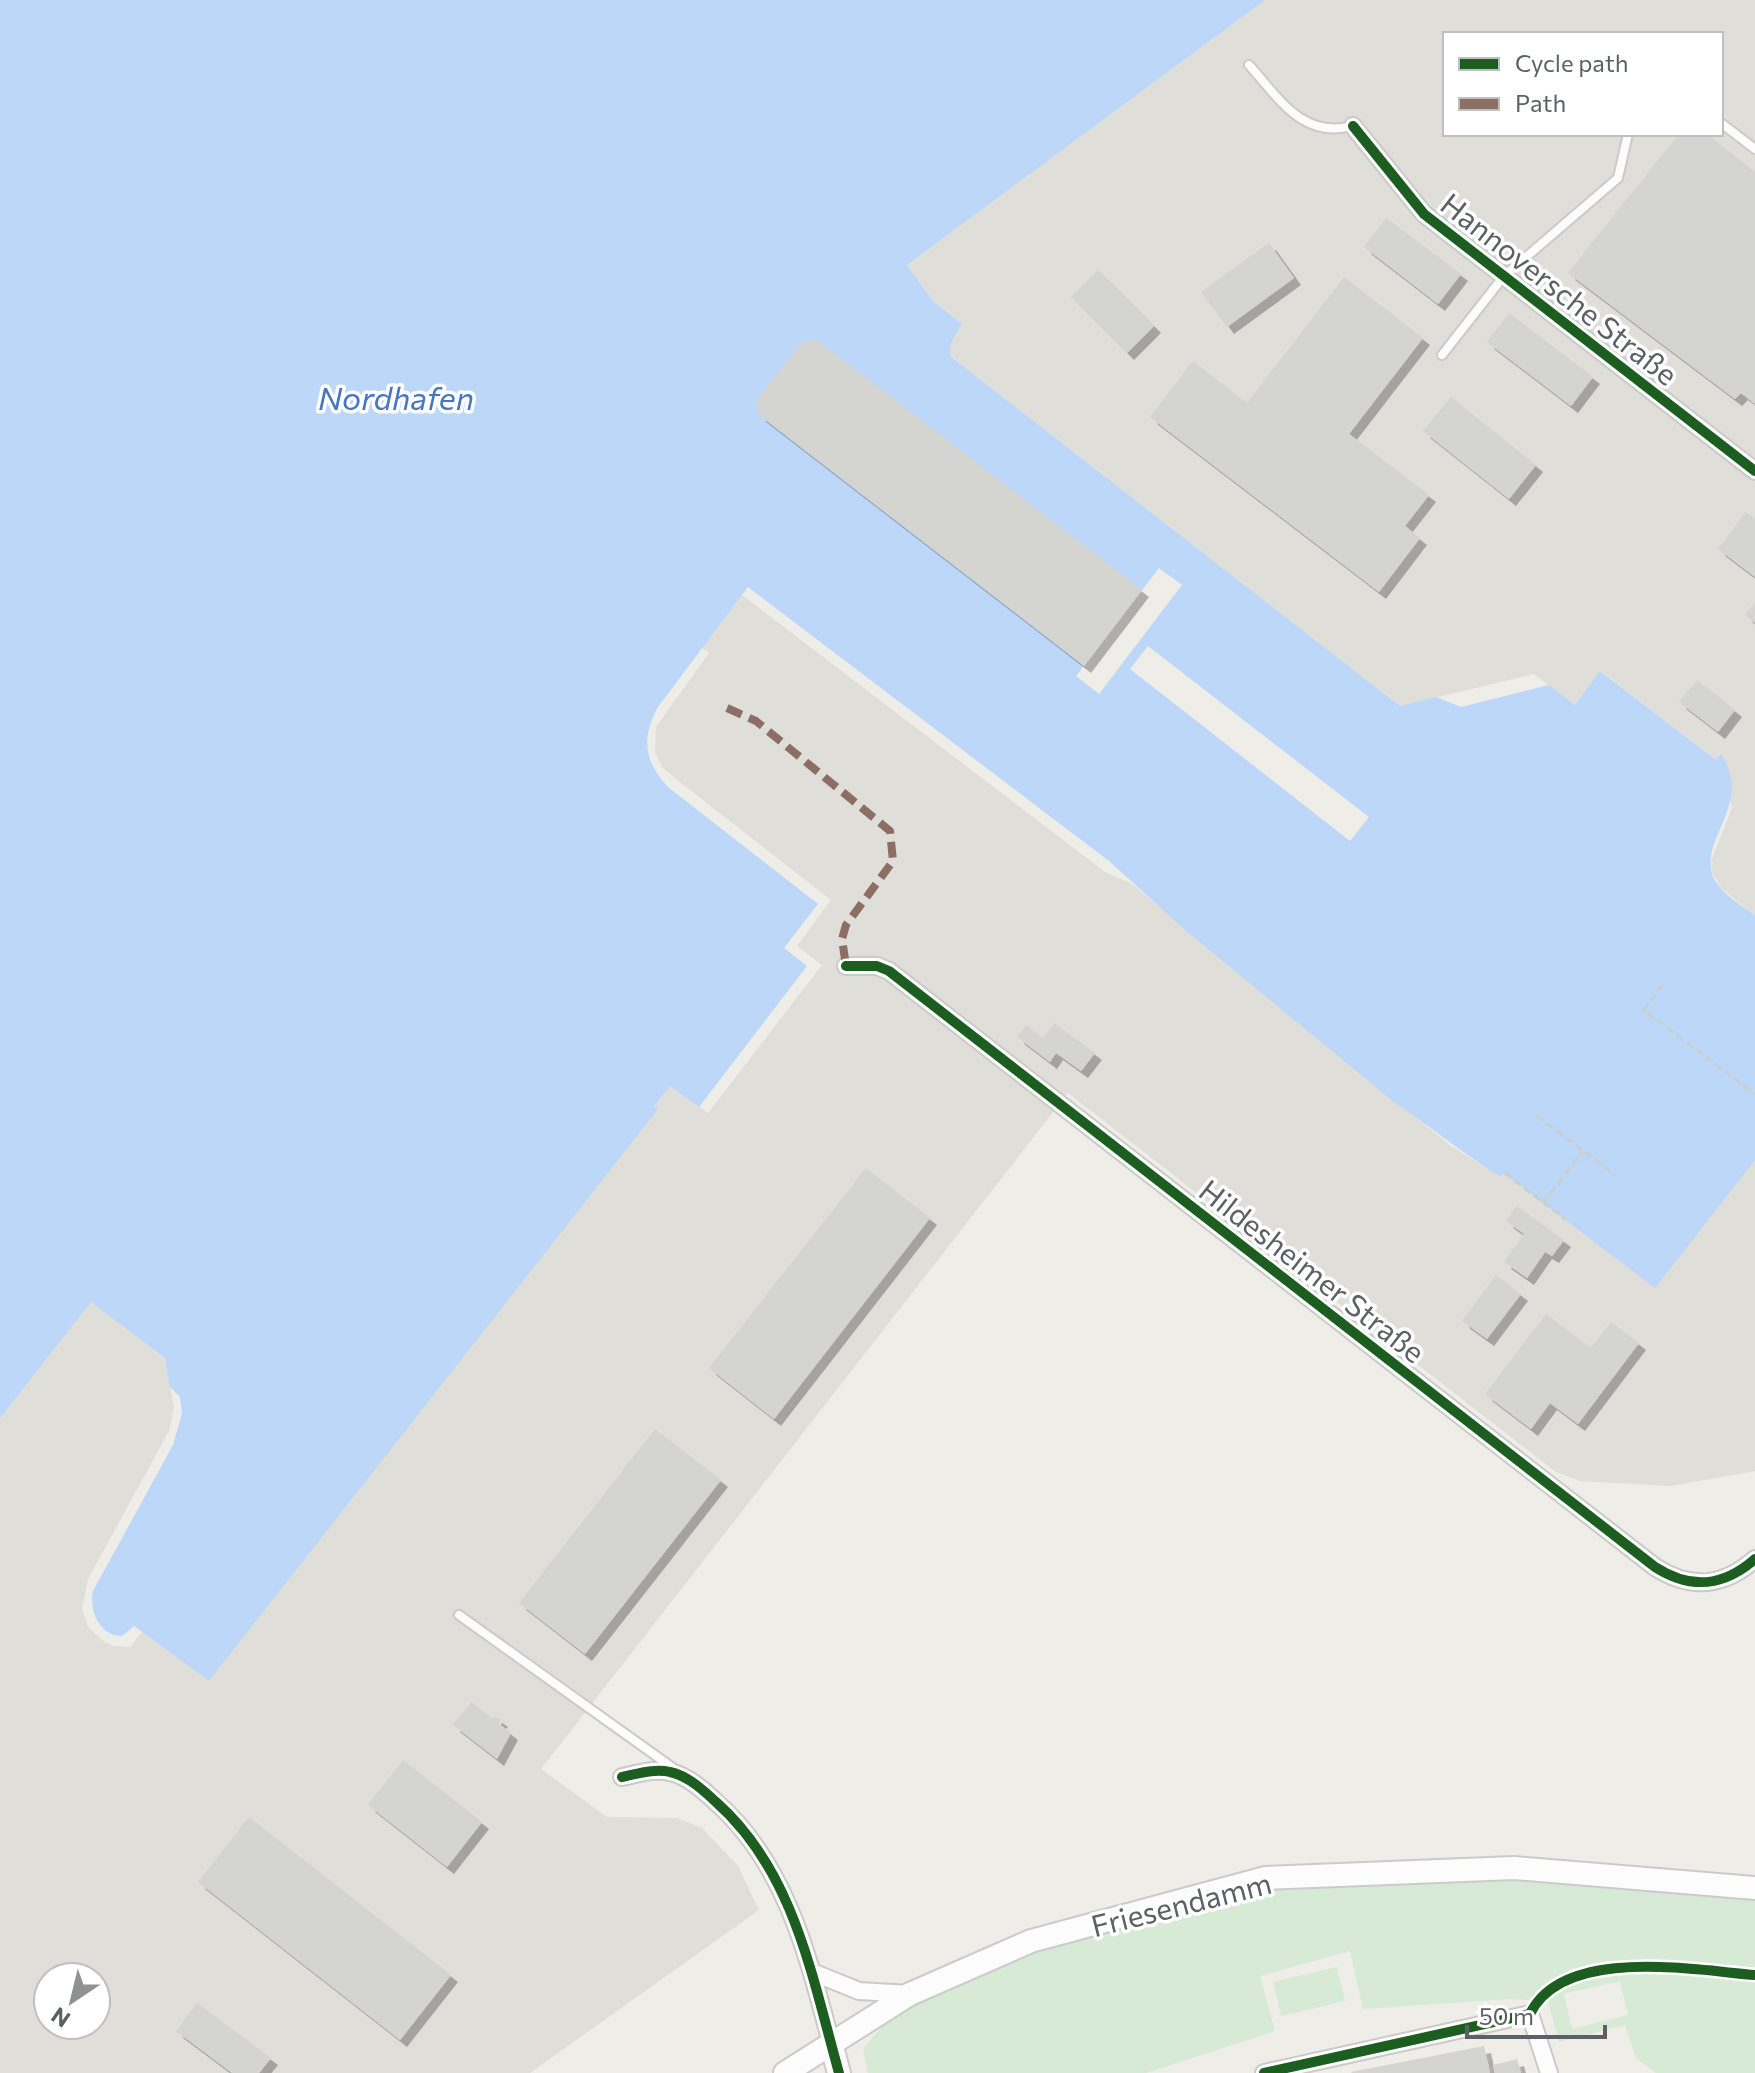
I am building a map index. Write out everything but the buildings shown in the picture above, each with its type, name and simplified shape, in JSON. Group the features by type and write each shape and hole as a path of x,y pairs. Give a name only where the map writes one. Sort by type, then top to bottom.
{"main road":[{"name":"Friesendamm","path":"785,2073 910,1994 1031,1941 1265,1878 1514,1868 1755,1888"},
{"path":"831,2043 839,2073"}],"street":[{"name":"Hannoversche Straße","path":"1353,126 1424,214 1755,471"},
{"name":"Hildesheimer Straße","path":"846,966 877,966 889,971 1655,1567 1687,1583 1704,1584 1724,1580 1755,1559"},
{"path":"622,1777 662,1770 686,1778 725,1809 763,1854 789,1908 812,1972 831,2043"},
{"path":"812,1972 859,1991 910,1994"},
{"path":"1264,2073 1530,2014 1549,2073"}],"lane":[{"path":"1249,65 1295,115 1316,128 1334,131 1353,126"},
{"path":"1723,125 1755,149"},
{"path":"1442,355 1504,276 1618,178 1628,136"},
{"path":"459,1615 686,1778"}],"path":[{"path":"1662,985 1644,1010 1755,1094"},
{"path":"1537,1116 1615,1175"},
{"path":"1543,1203 1583,1150"},
{"path":"1505,1173 1565,1219"}],"shaded area":[{"path":"1265,0 1755,0 1755,916 1721,888 1712,872 1711,861 1732,808 1721,754 1716,760 1601,671 1575,705 1534,674 1400,706 950,356 951,343 962,324 933,301 907,265"},
{"path":"742,595 1105,872 1132,884 1451,1146 1499,1176 1505,1173 1654,1287 1755,1160 1755,1471 1671,1486 1580,1481 1556,1472 1068,1093 541,1769 607,1817 677,1818 702,1828 738,1866 759,1910 530,2073 0,2073 0,1418 91,1301 165,1358 174,1408 169,1431 88,1579 82,1609 88,1627 103,1641 113,1646 130,1647 142,1632 209,1681 657,1109 654,1106 670,1085 708,1113 822,965 797,946 831,900 676,779 662,767 655,753 656,727 709,653 702,648"}],"green space":[{"path":"1514,1870 1755,1891 1755,2073 1656,2073 1636,2058 1625,2025 1559,2042 1548,2001 1509,1999 1363,2009 1350,1951 1260,1976 1275,2031 1146,2073 868,2073 863,2049 891,2015 1033,1944 1264,1881","holes":["1620,1981 1628,2015 1572,2029 1564,1994"]},
{"path":"1337,1967 1345,2001 1281,2016 1273,1982"}],"water":[{"name":"Nordhafen","path":"0,0 1265,0 907,265 933,301 962,324 951,343 950,356 1400,706 1436,697 1461,707 1549,685 1575,705 1600,671 1716,760 1721,754 1730,772 1732,790 1712,850 1711,864 1714,878 1722,889 1755,916 1755,1160 1655,1288 1505,1174 1499,1176 1485,1167 1394,1102 1185,930 1109,861 748,587 658,707 649,729 648,749 654,768 668,787 818,904 784,948 807,966 699,1107 670,1086 654,1106 658,1109 209,1681 134,1626 122,1636 107,1632 94,1614 93,1591 173,1445 182,1414 180,1397 170,1387 165,1358 91,1302 0,1418"}],"pier":[{"path":"1159,568 1182,585 1099,694 1076,676"},
{"path":"1148,646 1369,817 1350,841 1130,669"}],"marked path":[{"path":"727,708 756,721 890,831 893,861 846,925 842,939 846,966"}],"cycle path":[{"path":"1353,126 1424,214 1755,471"},
{"path":"846,966 877,966 889,971 1655,1567 1681,1579 1706,1582 1731,1575 1755,1559"},
{"path":"622,1777 658,1771 683,1777 706,1793 743,1830 764,1860 797,1927 839,2073"},
{"path":"1530,2014 1547,1993 1570,1979 1599,1970 1665,1967 1755,1975"},
{"path":"1264,2073 1530,2014"}]}
